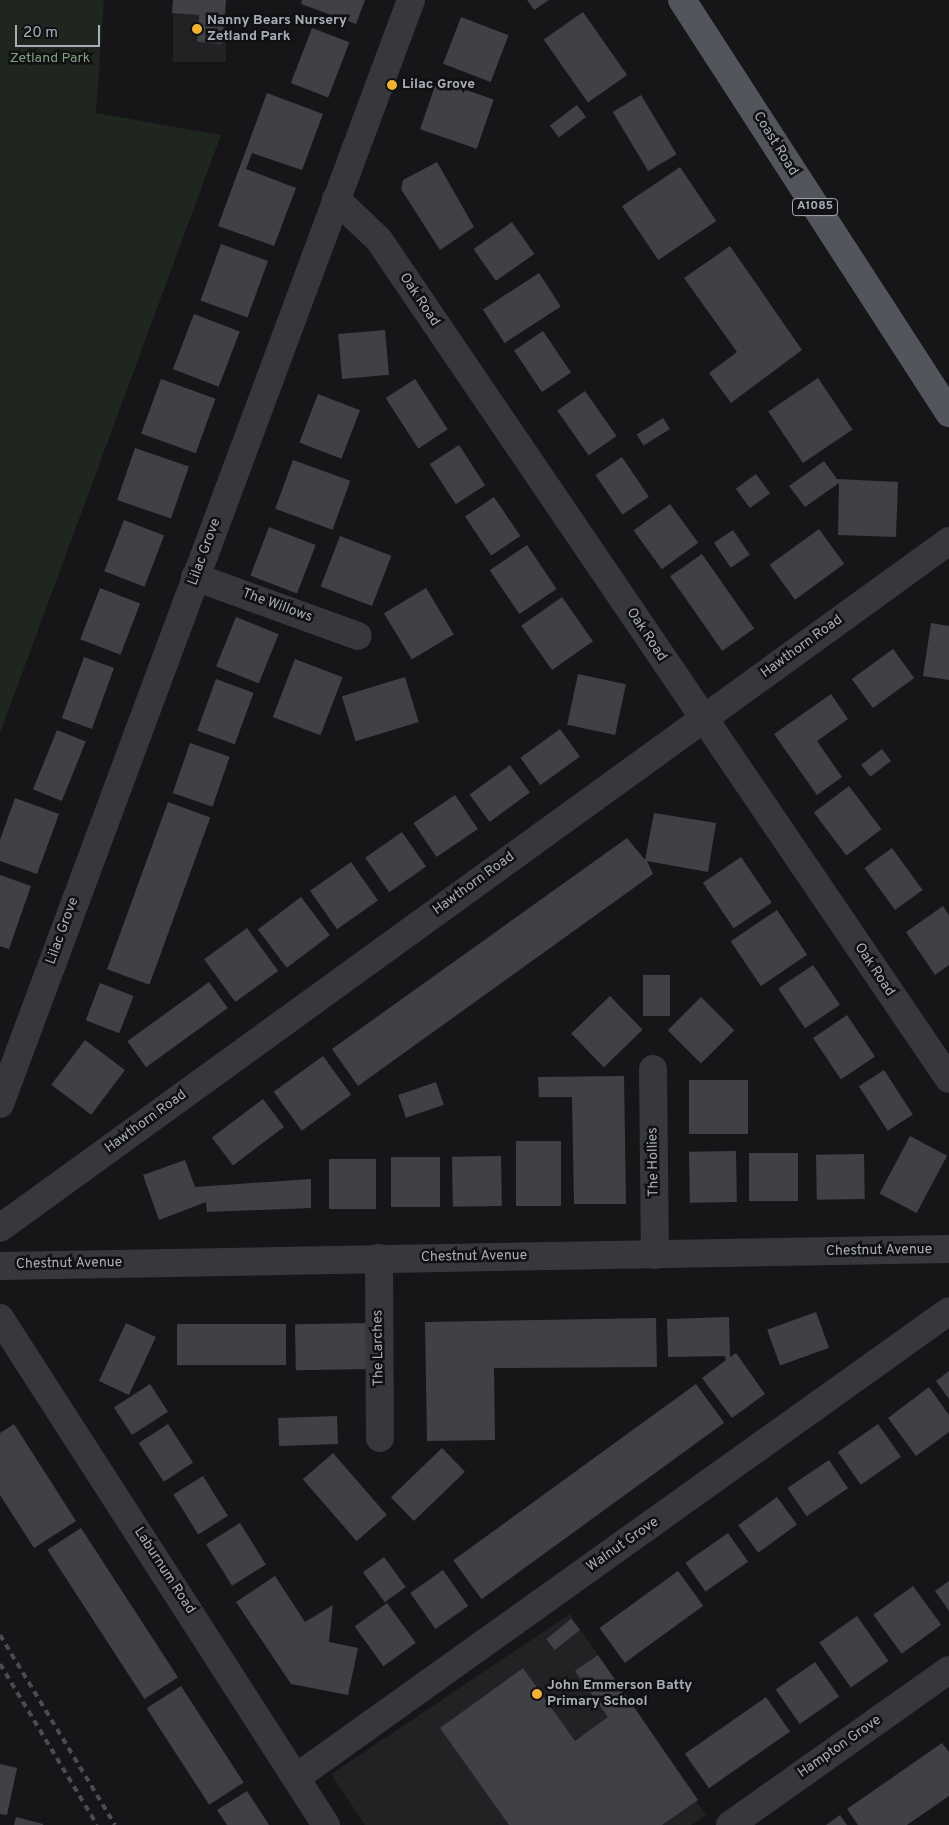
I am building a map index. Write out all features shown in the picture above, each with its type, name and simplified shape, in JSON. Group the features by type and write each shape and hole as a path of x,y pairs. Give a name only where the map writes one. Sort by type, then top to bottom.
{"main road":[{"name":"Coast Road","path":"682,0 949,413"}],"street":[{"name":"Lilac Grove","path":"0,1104 411,0"},
{"name":"Oak Road","path":"336,199 378,240 949,1079"},
{"name":"Hawthorn Road","path":"0,1228 949,541"},
{"name":"The Willows","path":"195,577 358,636"},
{"name":"The Hollies","path":"653,1069 655,1254"},
{"name":"Chestnut Avenue","path":"0,1266 949,1249"},
{"name":"The Larches","path":"379,1258 380,1438"},
{"name":"Walnut Grove","path":"297,1778 949,1311"},
{"name":"Laburnum Road","path":"0,1318 326,1825"},
{"name":"Hampton Grove","path":"730,1825 949,1670"}],"shaded area":[{"name":"Nanny Bears Nursery Zetland Park","path":"173,0 226,0 226,62 173,62"},
{"name":"John Emmerson Batty Primary School","path":"570,1614 706,1815 691,1825 365,1825 331,1774"}],"green space":[{"name":"Zetland Park","path":"0,0 104,0 96,113 221,135 0,733"}],"building":[{"path":"173,0 226,0 222,44 197,42 199,15 172,13"},
{"path":"302,0 365,0 356,24 301,4"},
{"path":"527,0 549,0 534,10"},
{"path":"583,12 627,75 588,103 544,40"},
{"path":"461,17 509,35 491,82 443,64"},
{"path":"312,28 349,42 328,97 291,83"},
{"path":"437,80 494,100 477,149 420,129"},
{"path":"267,93 323,114 302,170 252,153 246,169 296,188 274,246 218,226"},
{"path":"641,95 677,154 648,171 613,112"},
{"path":"577,105 586,117 559,137 550,125"},
{"path":"437,162 474,227 440,250 401,189 403,180"},
{"path":"680,167 716,221 658,260 622,206"},
{"path":"512,222 534,254 496,281 473,249"},
{"path":"221,244 268,261 247,317 200,300"},
{"path":"730,246 802,350 731,403 709,373 737,352 684,278"},
{"path":"539,273 561,307 505,343 483,309"},
{"path":"194,314 240,332 219,387 173,369"},
{"path":"385,330 389,375 342,379 338,334"},
{"path":"543,331 571,372 542,392 514,351"},
{"path":"818,378 853,429 803,463 768,412"},
{"path":"161,379 216,399 196,453 141,434"},
{"path":"415,379 448,429 418,448 386,398"},
{"path":"585,391 617,436 589,456 557,411"},
{"path":"318,394 360,410 341,459 299,443"},
{"path":"663,418 670,429 644,445 637,434"},
{"path":"459,445 485,485 456,504 430,464"},
{"path":"135,448 189,467 171,519 117,500"},
{"path":"622,457 649,497 622,515 595,475"},
{"path":"293,460 350,481 333,530 275,509"},
{"path":"824,461 837,479 898,482 896,537 838,535 839,483 805,507 789,486"},
{"path":"756,474 770,493 750,508 736,489"},
{"path":"494,497 520,536 491,556 465,517"},
{"path":"670,504 698,543 662,569 634,530"},
{"path":"124,520 164,535 144,587 104,571"},
{"path":"269,527 316,545 297,593 250,576"},
{"path":"819,529 844,564 795,600 770,565"},
{"path":"733,530 750,555 731,568 714,543"},
{"path":"340,536 391,556 372,606 321,586"},
{"path":"527,545 557,589 519,614 490,570"},
{"path":"702,554 754,629 722,651 670,576"},
{"path":"100,588 140,603 120,655 80,639"},
{"path":"426,588 454,634 412,660 384,613"},
{"path":"562,597 593,641 552,670 521,626"},
{"path":"236,617 279,634 259,683 216,666"},
{"path":"931,623 949,626 949,680 923,676"},
{"path":"893,649 914,678 873,708 852,679"},
{"path":"84,657 114,668 92,729 62,718"},
{"path":"295,659 343,677 320,735 273,717"},
{"path":"578,674 626,684 615,735 567,725"},
{"path":"405,677 419,722 356,741 342,696"},
{"path":"216,679 254,693 235,744 197,731"},
{"path":"831,694 848,719 817,741 842,777 817,795 774,734"},
{"path":"560,729 580,757 540,785 520,758"},
{"path":"57,730 86,742 62,801 33,789"},
{"path":"190,743 230,757 212,807 173,793"},
{"path":"882,749 891,761 870,777 861,765"},
{"path":"510,765 530,793 490,822 470,794"},
{"path":"849,786 881,829 846,856 814,812"},
{"path":"455,795 478,829 436,857 414,823"},
{"path":"15,798 59,814 37,874 0,861 0,840"},
{"path":"168,802 210,817 149,985 107,969"},
{"path":"654,813 716,823 708,872 647,861 653,874 358,1086 332,1049 627,838 645,860"},
{"path":"402,832 426,866 389,892 365,858"},
{"path":"892,848 923,890 895,910 864,868"},
{"path":"741,857 772,903 734,928 703,883"},
{"path":"351,862 378,901 337,929 310,891"},
{"path":"0,875 31,886 9,949 0,946"},
{"path":"301,897 330,935 287,968 258,929"},
{"path":"943,906 949,915 949,965 935,975 906,932"},
{"path":"777,910 807,955 761,986 731,941"},
{"path":"247,928 278,971 235,1002 204,959"},
{"path":"813,965 840,1005 805,1028 778,988"},
{"path":"643,975 670,975 670,1016 643,1016"},
{"path":"209,982 228,1008 146,1067 127,1041"},
{"path":"100,983 134,996 119,1033 86,1020"},
{"path":"610,996 643,1030 604,1067 571,1034"},
{"path":"701,997 734,1030 701,1063 668,1030"},
{"path":"847,1015 875,1056 841,1079 813,1038"},
{"path":"85,1040 125,1070 91,1115 51,1085"},
{"path":"323,1056 351,1095 302,1131 274,1092"},
{"path":"884,1070 913,1114 888,1131 859,1086"},
{"path":"624,1076 626,1204 574,1204 572,1097 539,1097 538,1077"},
{"path":"689,1080 748,1080 748,1134 689,1134"},
{"path":"436,1082 444,1105 406,1118 398,1095"},
{"path":"263,1099 284,1127 233,1165 212,1138"},
{"path":"910,1136 947,1156 917,1213 879,1193"},
{"path":"516,1141 561,1141 561,1206 516,1206"},
{"path":"736,1151 737,1202 690,1203 689,1152"},
{"path":"749,1153 798,1153 798,1201 749,1201"},
{"path":"864,1154 865,1199 817,1200 816,1155"},
{"path":"501,1156 502,1206 453,1207 452,1157"},
{"path":"391,1157 440,1157 440,1207 391,1207"},
{"path":"329,1159 376,1159 376,1209 329,1209"},
{"path":"185,1160 195,1187 311,1179 311,1208 207,1212 206,1202 159,1220 143,1175"},
{"path":"816,1312 829,1348 780,1365 767,1330"},
{"path":"729,1317 730,1357 736,1353 765,1394 732,1418 702,1378 726,1360 725,1356 668,1357 667,1319"},
{"path":"656,1318 657,1367 494,1368 495,1440 427,1441 425,1322"},
{"path":"126,1323 156,1337 129,1395 99,1381"},
{"path":"370,1323 371,1369 296,1370 295,1324"},
{"path":"177,1324 286,1324 286,1365 177,1365"},
{"path":"949,1371 949,1399 936,1381"},
{"path":"150,1384 168,1412 132,1435 114,1407"},
{"path":"696,1384 724,1423 482,1599 453,1560"},
{"path":"929,1387 949,1415 949,1432 916,1456 888,1418"},
{"path":"337,1416 338,1444 279,1446 278,1418"},
{"path":"14,1424 76,1521 34,1548 0,1495 0,1433"},
{"path":"168,1424 193,1463 164,1482 139,1443"},
{"path":"878,1424 901,1457 861,1485 838,1452"},
{"path":"442,1448 465,1472 414,1521 391,1497"},
{"path":"333,1453 387,1515 357,1541 303,1479"},
{"path":"829,1460 848,1488 807,1516 788,1488"},
{"path":"203,1476 228,1516 198,1534 173,1495"},
{"path":"777,1497 797,1525 758,1553 738,1525"},
{"path":"240,1523 266,1565 232,1586 206,1544"},
{"path":"81,1528 178,1677 144,1699 47,1550"},
{"path":"728,1533 748,1562 705,1591 685,1563"},
{"path":"384,1557 406,1587 385,1602 363,1572"},
{"path":"443,1570 468,1606 435,1629 410,1593"},
{"path":"678,1571 703,1606 625,1663 600,1628"},
{"path":"275,1576 305,1622 333,1605 329,1642 358,1648 348,1695 291,1684 236,1602"},
{"path":"949,1581 949,1611 935,1591"},
{"path":"913,1586 941,1625 902,1654 873,1615"},
{"path":"387,1603 416,1643 383,1666 355,1627"},
{"path":"857,1616 889,1661 851,1687 819,1642"},
{"path":"571,1619 580,1630 555,1650 546,1639"},
{"path":"598,1655 698,1800 662,1825 509,1825 440,1728 523,1668 575,1741 608,1717 575,1671"},
{"path":"815,1662 839,1696 800,1724 776,1690"},
{"path":"181,1686 244,1782 209,1805 147,1708"},
{"path":"766,1697 790,1731 709,1788 685,1754"},
{"path":"942,1743 949,1752 949,1796 907,1825 858,1825 847,1809"},
{"path":"0,1764 17,1768 7,1815 0,1814"},
{"path":"247,1791 269,1825 227,1825 217,1810"},
{"path":"840,1815 847,1825 826,1825"},
{"path":"16,1817 43,1824 43,1825 14,1825"}],"railway":[{"path":"0,1635 115,1825"},
{"path":"0,1664 97,1825"}],"place":[{"name":"Nanny Bears Nursery Zetland Park","path":"197,29"},
{"name":"Lilac Grove","path":"392,85"},
{"name":"John Emmerson Batty Primary School","path":"537,1694"}]}
